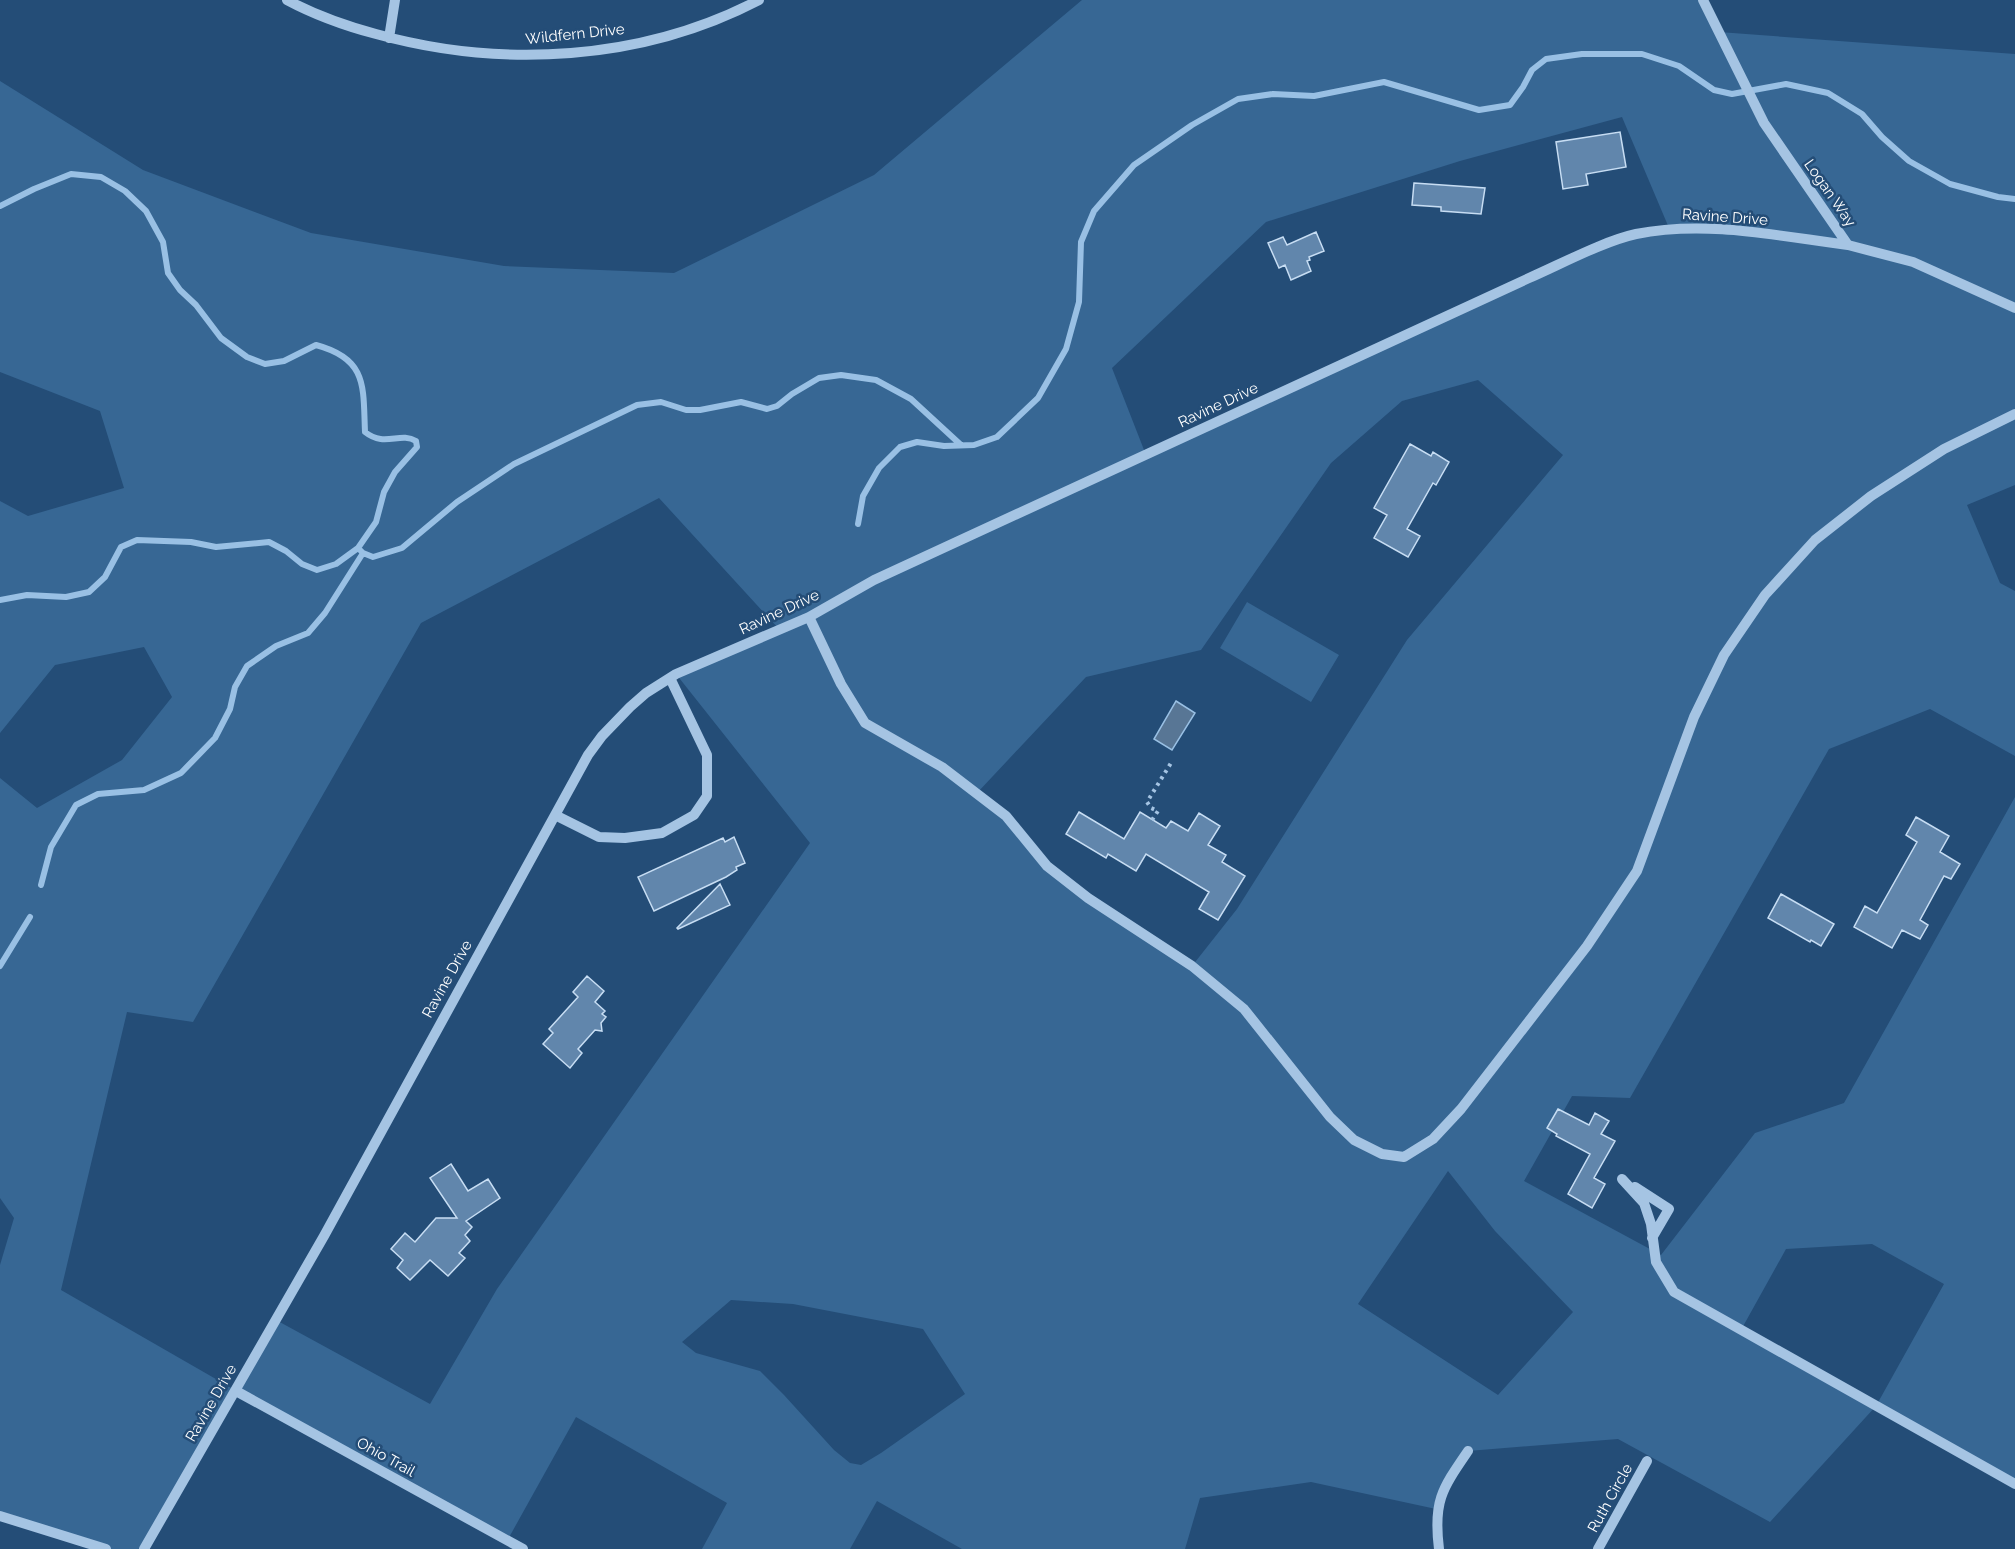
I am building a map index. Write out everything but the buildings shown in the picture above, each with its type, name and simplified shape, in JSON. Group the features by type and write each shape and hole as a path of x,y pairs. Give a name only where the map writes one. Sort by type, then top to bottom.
{"street":[{"name":"Wildfern Drive","path":"287,0 350,27 415,45 478,54 544,56 607,49 655,39 702,25 759,0"},
{"path":"389,38 395,0"},
{"name":"Logan Way","path":"1703,0 1764,123 1848,245 1913,262 2015,308"},
{"name":"Ravine Drive","path":"144,1549 328,1228 588,755 602,736 646,693 670,678 809,617 874,580 1529,278 1634,234 1686,228 1733,231 1848,245"},
{"path":"809,617 841,684 865,723 942,767 1006,816 1047,866 1088,898 1192,966 1244,1009 1330,1117 1354,1140 1382,1154 1404,1157 1433,1139 1461,1109 1587,946 1637,872 1694,717 1724,655 1765,595 1815,540 1871,496 1944,449 2015,414"},
{"path":"555,815 599,837 625,838 662,833 694,815 707,796 707,755 670,678"},
{"path":"1652,1238 1670,1209 1622,1179 1644,1203 1651,1224 1652,1238 1656,1262 1674,1292 2015,1484"},
{"name":"Ohio Trail","path":"236,1390 523,1549"},
{"path":"1439,1549 1436,1509 1446,1483 1468,1451"},
{"name":"Ruth Circle","path":"1598,1549 1647,1461"},
{"path":"0,1516 106,1549"}],"path":[{"path":"1152,819 1158,811 1151,808 1147,802 1171,763"}],"shaded area":[{"path":"1082,0 1703,0 1719,32 2015,54 2015,485 1967,505 2000,583 2015,591 2015,756 1930,709 1829,749 1630,1098 1572,1096 1524,1181 1661,1255 1755,1133 1844,1103 2015,797 2015,1484 1876,1406 1770,1522 1618,1439 1468,1451 1436,1509 1311,1482 1200,1498 1185,1549 962,1549 877,1501 850,1549 702,1549 727,1503 576,1417 507,1541 236,1391 144,1549 106,1549 0,1516 0,1265 14,1218 0,1198 0,778 37,808 122,760 172,697 144,647 55,665 0,733 0,501 28,516 124,488 100,411 0,372 0,81 143,170 311,233 504,266 674,273 874,175","holes":["1622,117 1669,228 1618,240 1146,455 1112,368 1266,222 1460,161","1478,380 1563,455 1407,640 1237,909 1192,966 1047,866 977,793 1086,677 1201,650 1331,463 1402,401","659,498 779,629 676,674 810,843 497,1289 430,1404 276,1320 235,1390 61,1290 127,1012 193,1022 421,623","1448,1171 1495,1231 1573,1312 1498,1395 1358,1304","1872,1244 1944,1284 1876,1406 1741,1330 1786,1249","731,1300 793,1304 923,1329 965,1394 861,1465 850,1463 834,1450 760,1371 696,1353 682,1342"]},
{"path":"1247,602 1339,655 1311,702 1220,648"},
{"path":"1176,701 1195,713 1172,750 1154,739"}],"waterway":[{"path":"858,524 863,496 879,468 900,447 917,442 944,446 974,445 997,437 1038,398 1066,349 1079,302 1081,242 1094,211 1134,165 1192,125 1238,99 1273,94 1314,96 1384,82 1479,110 1510,105 1532,70 1546,59 1582,54 1642,54 1679,66 1714,90 1732,94 1786,84 1828,93 1862,114 1882,137 1909,161 1950,184 1998,197 2015,199"},
{"path":"0,206 71,174 101,177 125,191 146,211 163,242 168,273 221,338 247,357 265,364 284,361 316,345 345,358 354,367 362,388 365,432 379,439 410,438 416,441 417,447 395,472 384,492 376,522 358,548"},
{"path":"0,600 27,595 66,597 89,592 105,577 121,547 137,540 191,542 216,547 269,542 286,551 302,564 317,570 336,564 358,548 373,557 402,548 457,502 514,464 637,405 661,402 686,410 700,410 741,402 767,409 777,406 819,378 841,375 876,380 911,399 961,445"},
{"path":"41,885 51,847 76,805 98,794 144,790 181,773 215,738 230,709 235,687 247,666 276,646 308,633 325,613 363,553"},
{"path":"0,966 30,917"}]}
